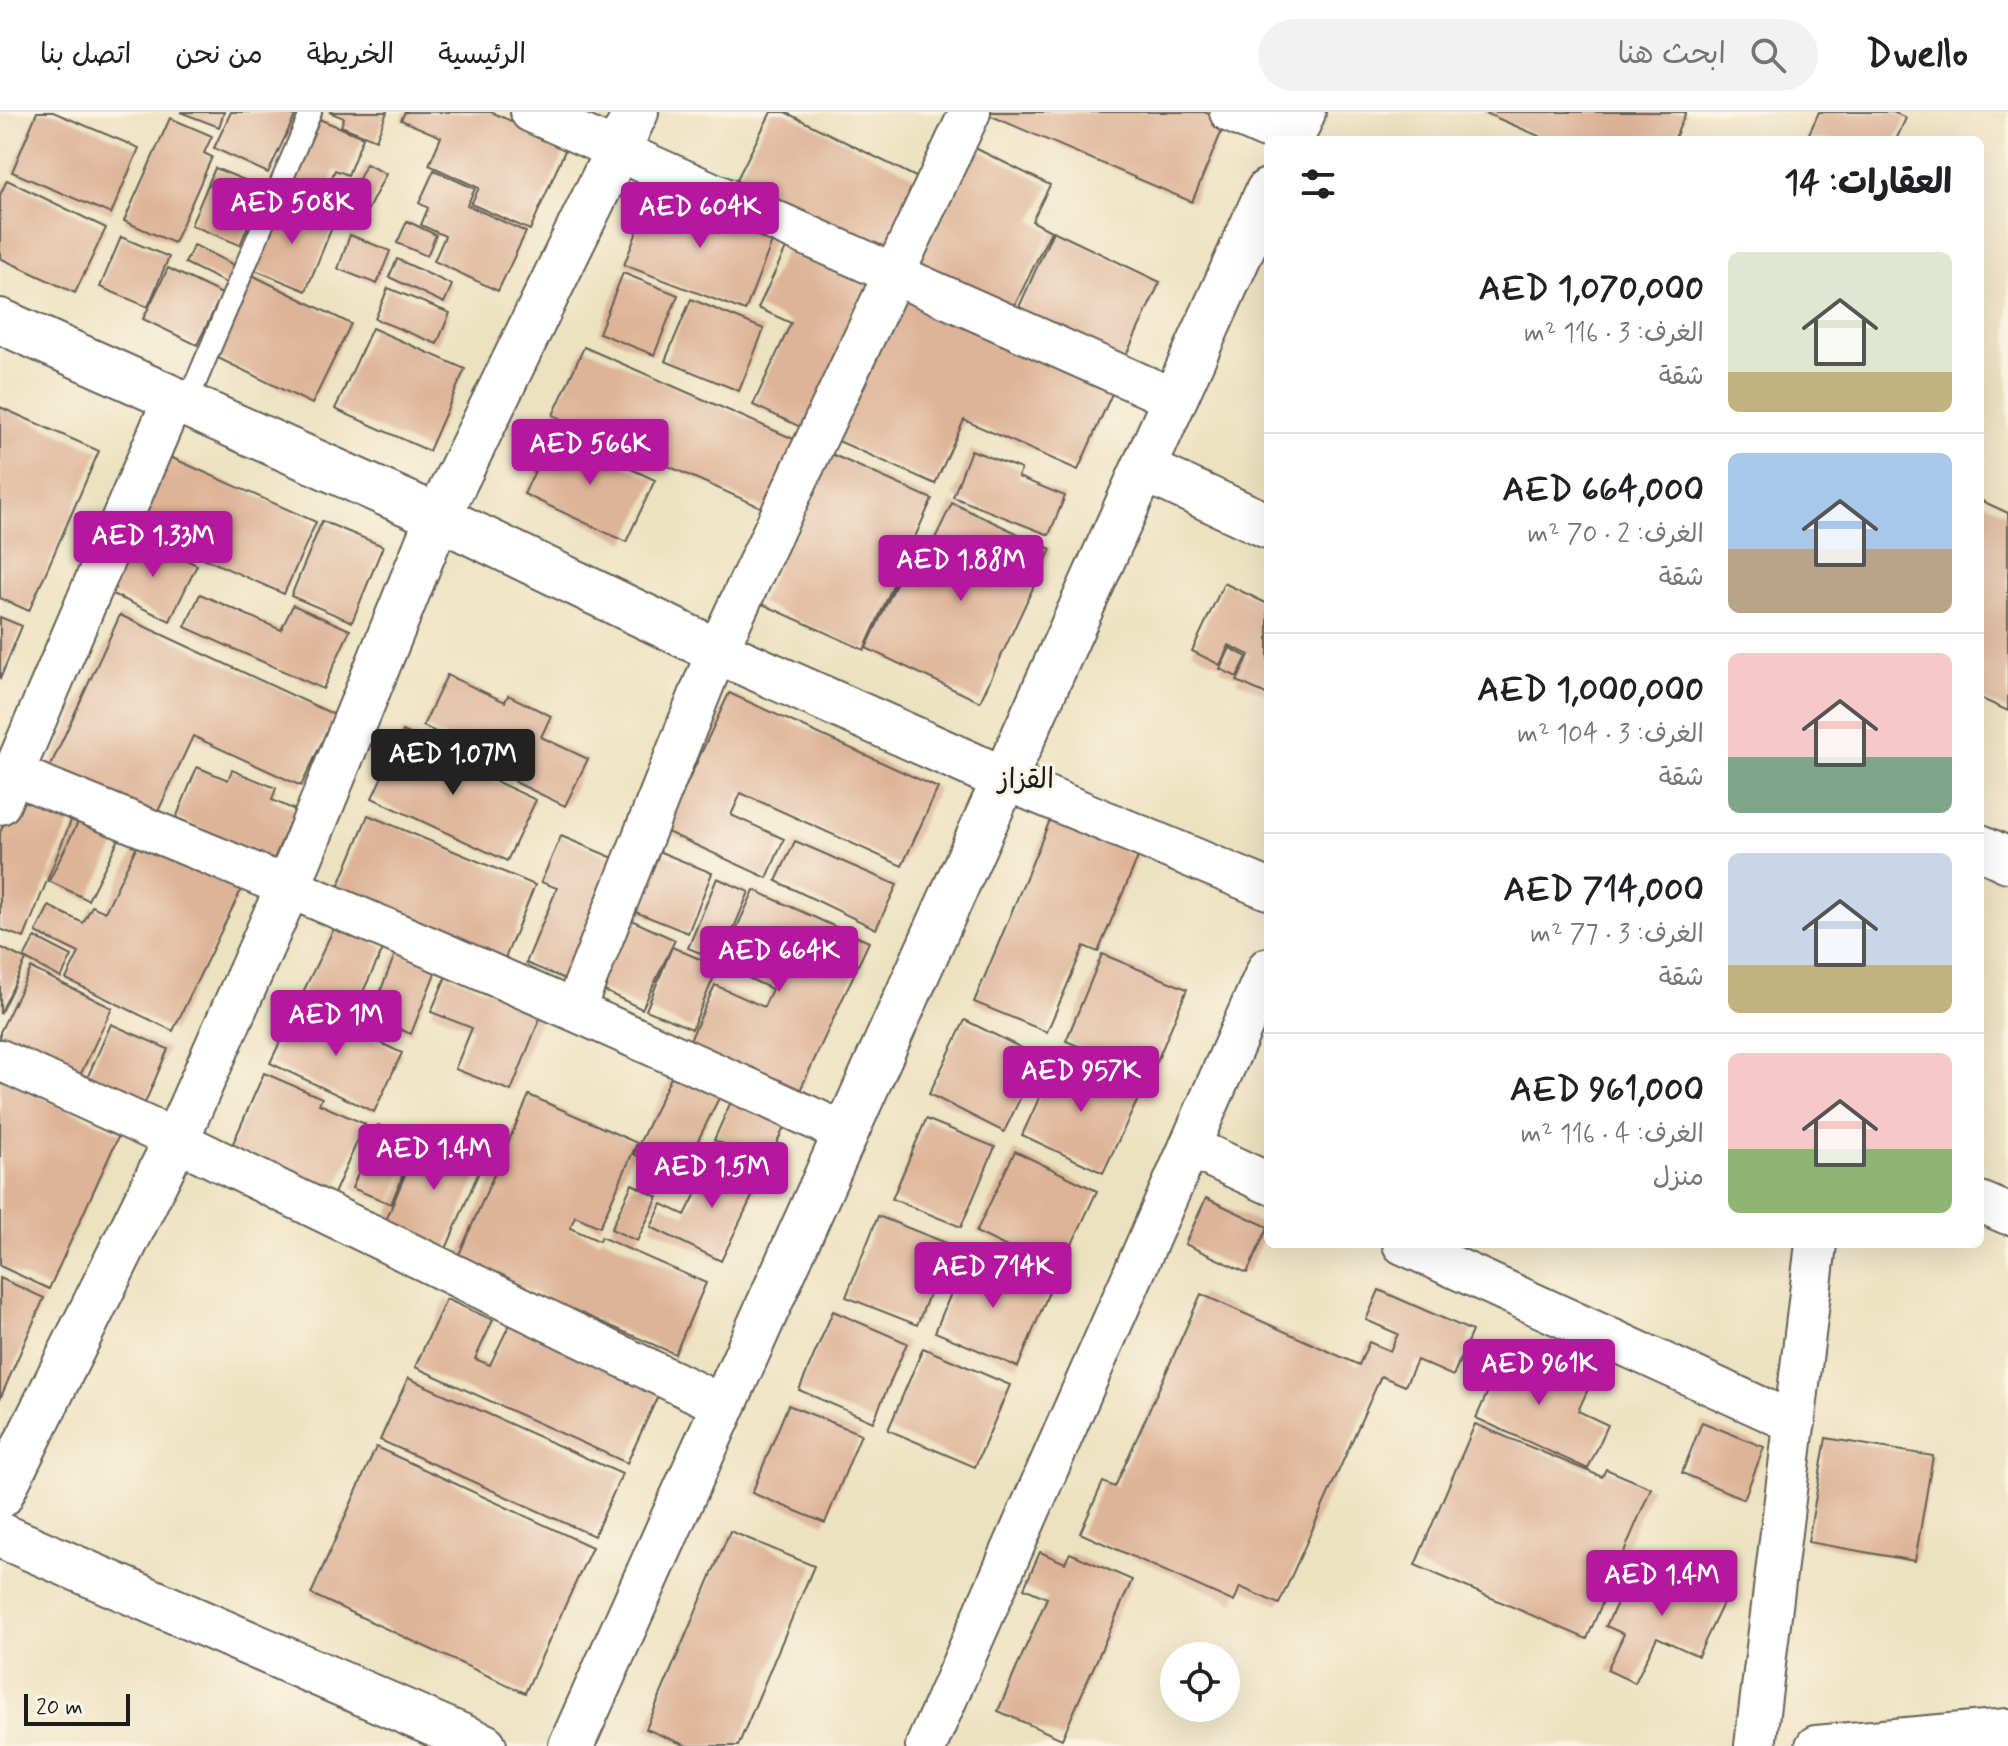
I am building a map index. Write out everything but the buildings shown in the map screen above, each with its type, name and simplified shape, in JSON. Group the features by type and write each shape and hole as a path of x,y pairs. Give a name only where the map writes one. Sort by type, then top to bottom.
{"street":[{"path":"531,112 627,131 896,276 1174,399"},
{"path":"575,1008 717,651 896,276 970,112"},
{"path":"1230,112 1295,130"},
{"path":"0,1496 176,1140 289,885 438,517 627,131"},
{"path":"571,1746 1264,200"},
{"path":"0,321 438,517 717,651 1006,780 1264,887"},
{"path":"180,402 7,789 289,885 575,1008 845,1133"},
{"path":"1144,469 1264,524"},
{"path":"1984,849 2008,860"},
{"path":"926,1746 1264,977"},
{"path":"0,1060 176,1140 724,1406"},
{"path":"1190,1147 1264,1181"},
{"path":"1984,1204 2008,1214"},
{"path":"1412,1248 1795,1423"},
{"path":"1755,1746 1816,1248"},
{"path":"0,1535 484,1746"},
{"path":"1816,1746 2008,1729"}],"lane":[{"path":"180,402 311,112"}],"district":[{"name":"القزاز","path":"1026,778"}]}
